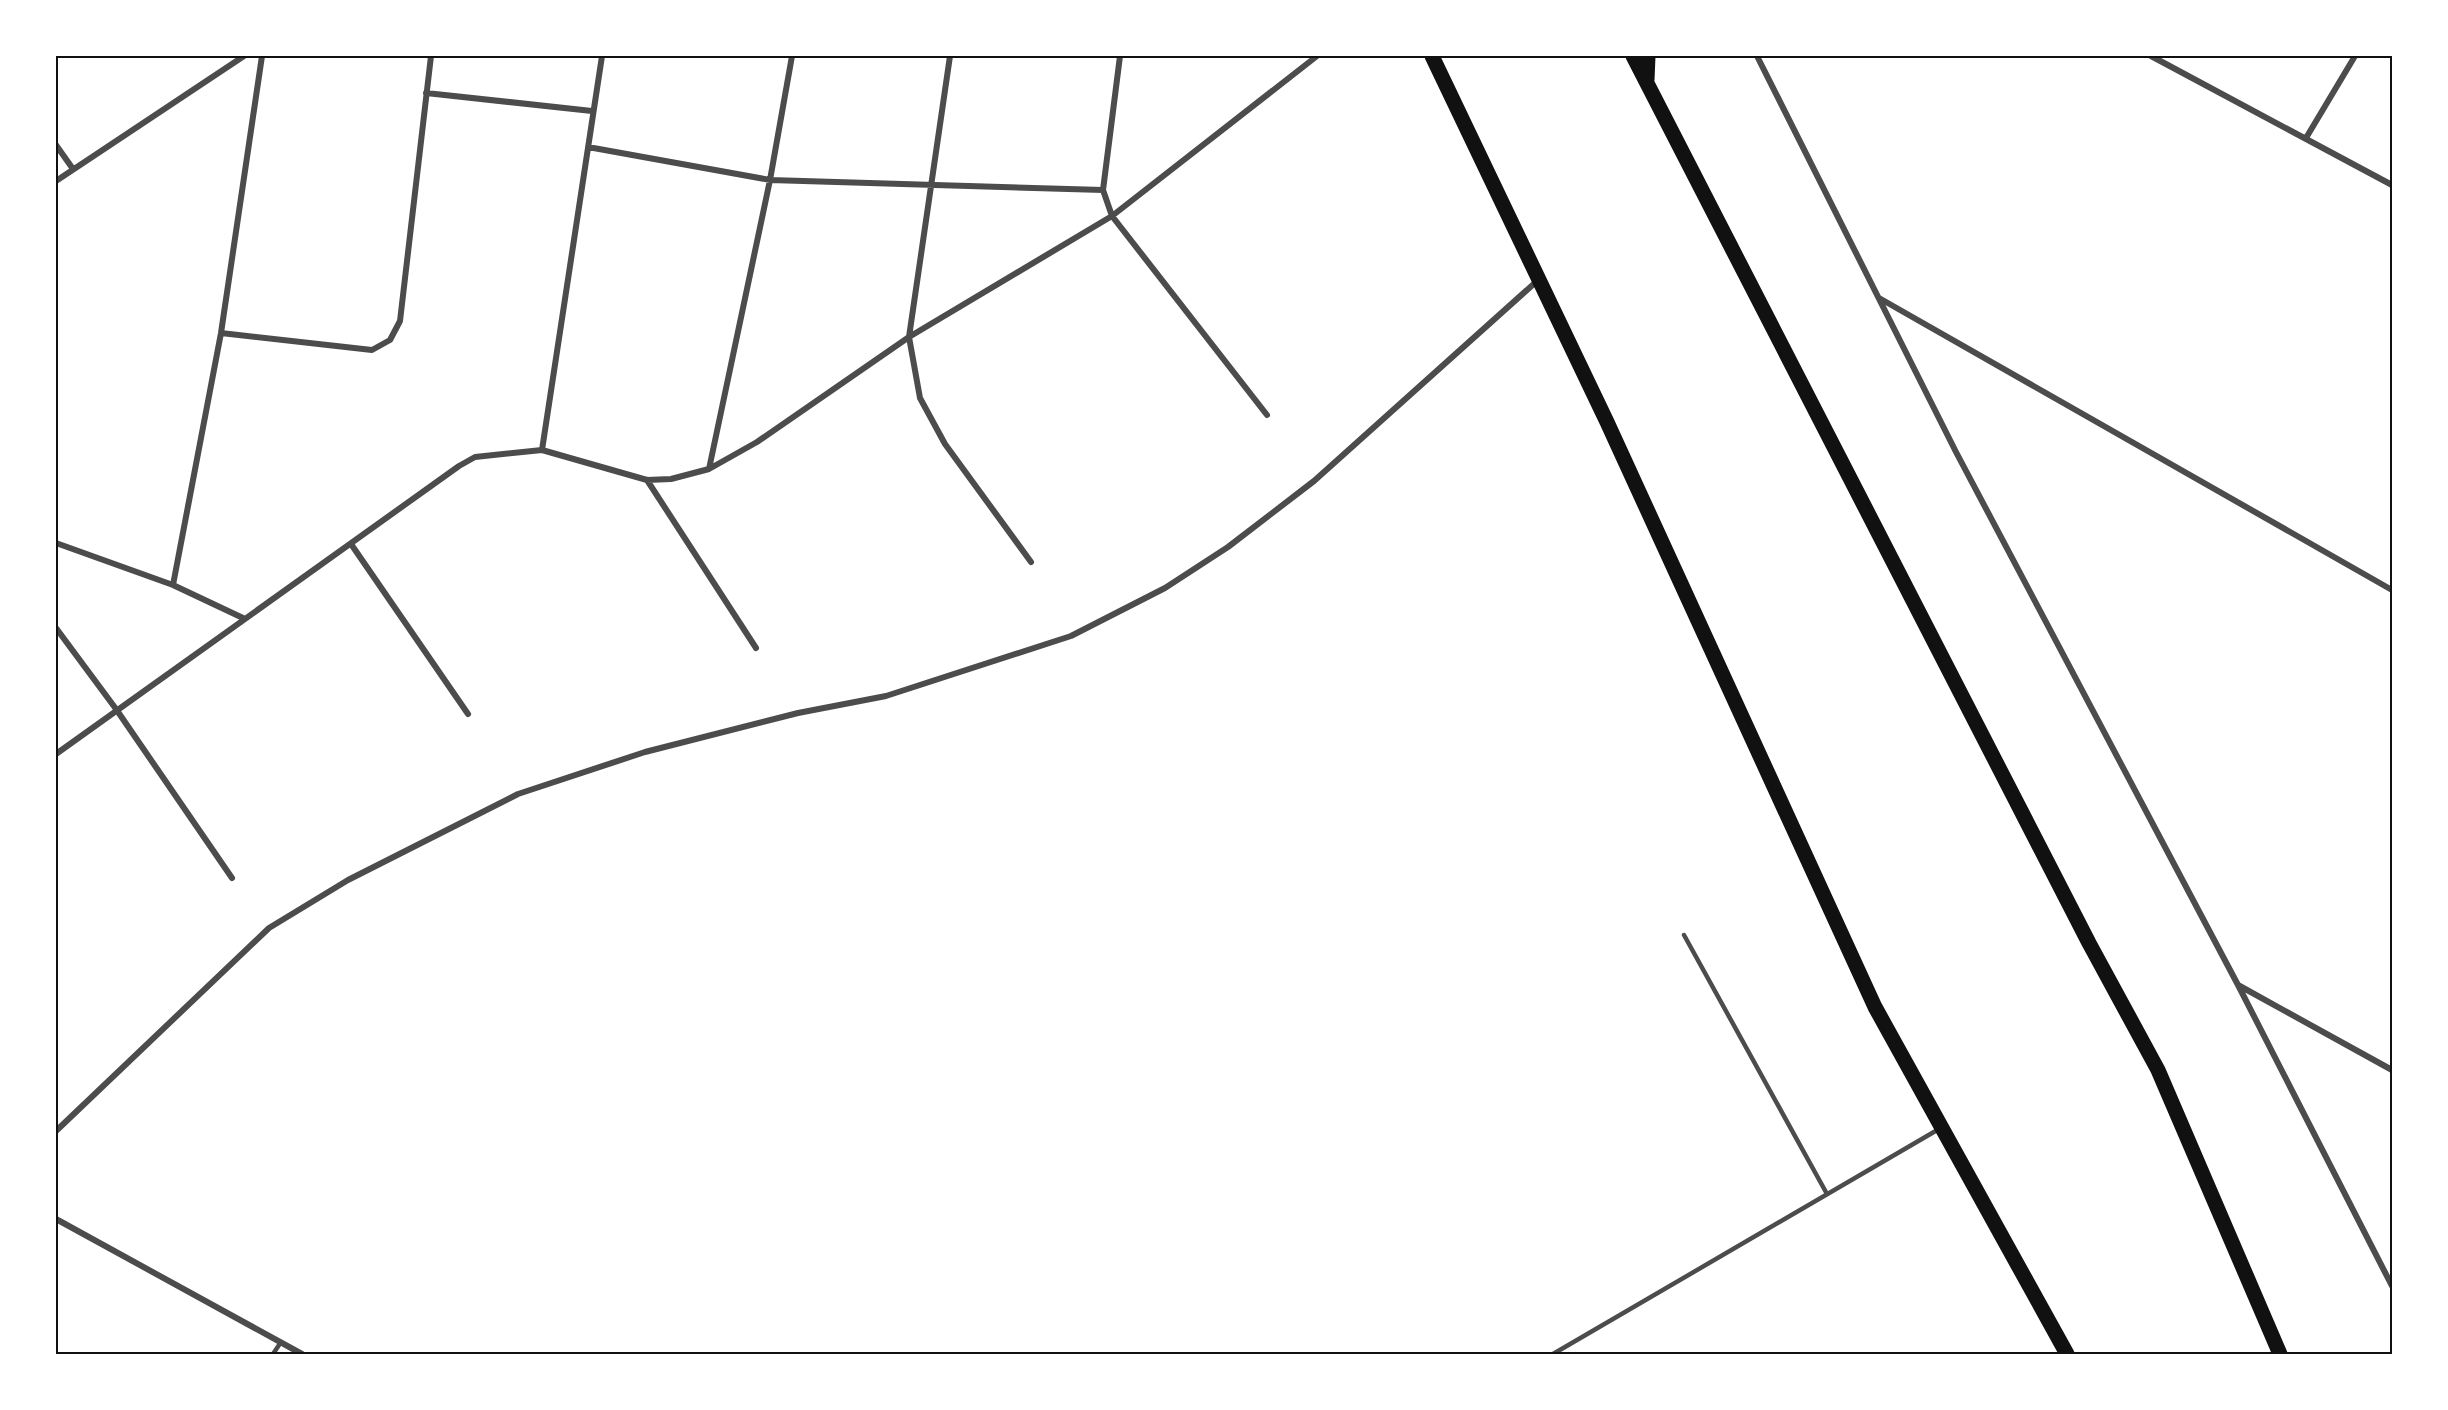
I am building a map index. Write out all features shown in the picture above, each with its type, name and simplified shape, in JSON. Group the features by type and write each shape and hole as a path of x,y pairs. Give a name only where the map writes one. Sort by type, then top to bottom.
{"main road":[{"path":"1432,56 1537,281 1607,422 1875,1007 2067,1354"},
{"path":"1633,56 2073,911 2158,1070 2280,1354"},
{"path":"1647,83 1648,56"}],"street":[{"path":"56,181 244,56"},
{"path":"173,585 221,333 262,56"},
{"path":"221,333 372,350 390,340 400,321 431,56"},
{"path":"542,450 602,56"},
{"path":"709,469 770,180 792,56"},
{"path":"950,56 929,187 909,337 920,398 945,444 1031,562"},
{"path":"1120,56 1103,190 1112,216 1267,415"},
{"path":"56,754 243,618 475,457 542,450 647,480 671,479 709,469 757,442 909,337 1112,216 1317,56"},
{"path":"1757,56 1961,463 2238,985 2392,1286"},
{"path":"2151,56 2392,185"},
{"path":"2306,138 2355,56"},
{"path":"426,93 592,111"},
{"path":"56,145 73,169"},
{"path":"588,147 770,180 929,187 1103,190"},
{"path":"56,1131 269,928 348,880 518,794 645,752 798,712 886,696 1071,636 1165,588 1228,547 1314,481 1537,281"},
{"path":"1880,298 2392,590"},
{"path":"647,480 756,648"},
{"path":"56,543 173,585 243,618"},
{"path":"351,544 424,654 468,714"},
{"path":"56,627 116,709 232,878"},
{"path":"2238,985 2392,1070"},
{"path":"56,1219 302,1354"}],"lane":[{"path":"1684,935 1827,1194"},
{"path":"1553,1354 1941,1128"},
{"path":"273,1354 281,1342"}]}
